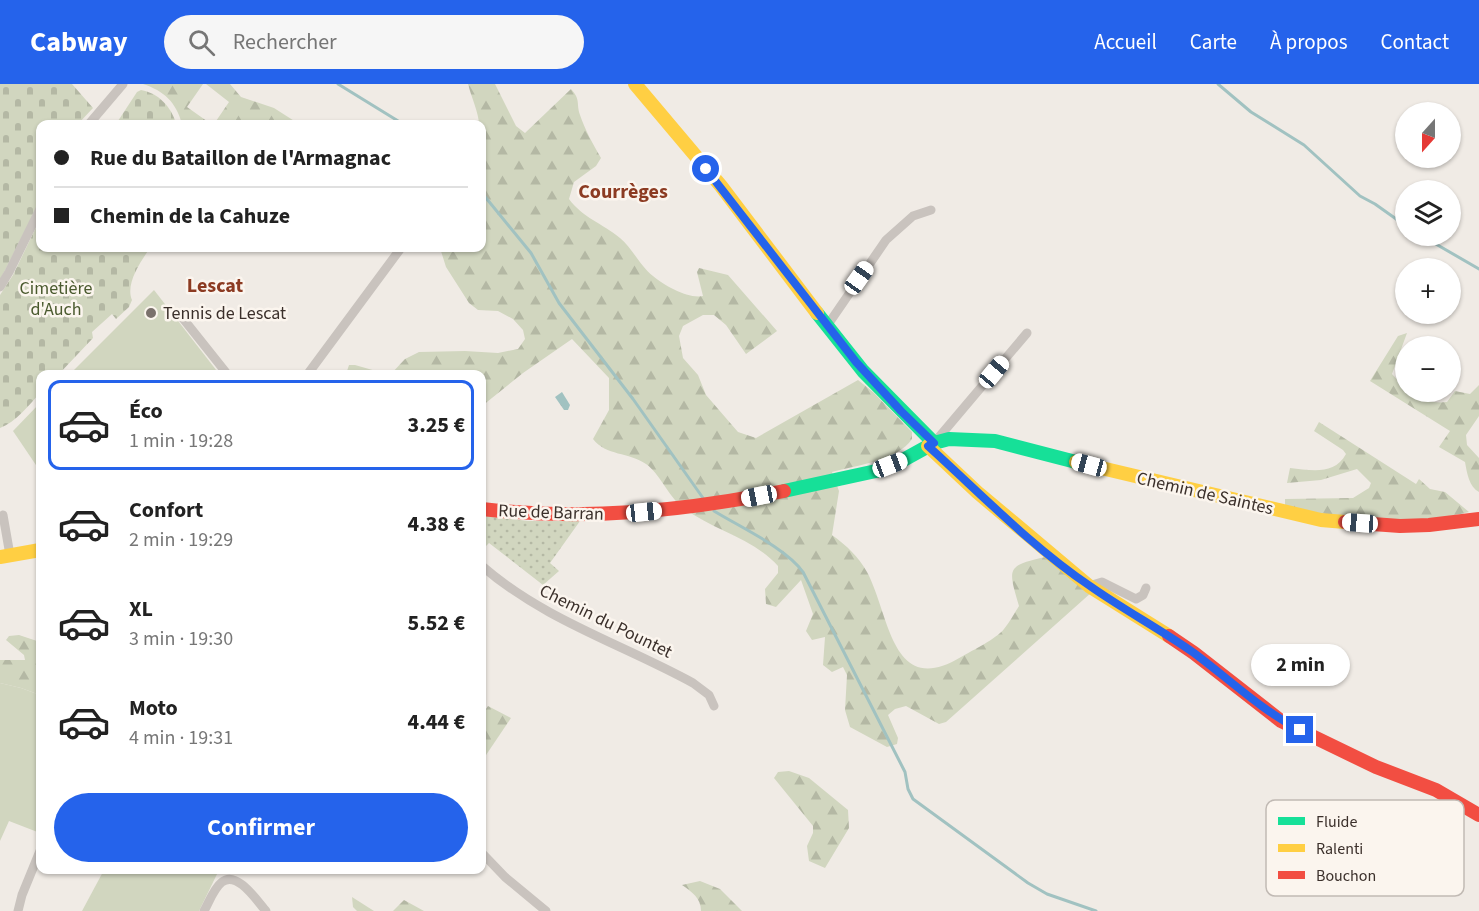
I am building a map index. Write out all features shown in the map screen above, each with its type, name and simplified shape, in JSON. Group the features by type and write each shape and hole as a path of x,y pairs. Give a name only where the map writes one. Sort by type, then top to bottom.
{"street":[{"path":"92,120 123,84"},
{"path":"635,84 721,186 863,371 977,492 1089,586 1194,653 1281,720 1376,767 1436,789 1454,800"},
{"path":"827,326 886,240 913,216 931,210"},
{"path":"0,287 36,217"},
{"path":"311,370 398,252"},
{"path":"181,316 191,325 224,370"},
{"path":"931,445 1027,333"},
{"name":"Chemin de Saintes","path":"931,445 948,439 995,441 1321,520 1400,526 1479,519"},
{"name":"Rue de Barran","path":"486,509 526,514 581,515 644,512 717,504 876,471 931,445"},
{"path":"3,515 5,556 36,551"},
{"name":"Chemin du Pountet","path":"486,569 504,585 533,604 693,683 709,695 714,706"},
{"path":"1089,586 1102,582 1136,599 1143,595 1146,588"},
{"path":"1464,806 1479,815"},
{"path":"486,857 505,877 546,911"},
{"path":"18,911 36,861"},
{"path":"204,911 218,886 229,879 240,883 266,911"}],"green space":[{"name":"Cimetière d'Auch","path":"0,84 72,84 93,108 82,120 36,120 36,209 0,280"},
{"path":"143,84 203,84 187,107 205,120 180,120 173,104 157,90"},
{"path":"206,84 230,84 241,97 274,108 293,120 217,120 229,102"},
{"path":"468,84 495,84 516,126 525,133 571,89 577,99 584,126 601,158 596,166 574,182 569,199 574,206 620,238 648,272 677,291 691,296 703,296 697,272 699,268 728,275 777,331 746,354 726,325 714,315 703,315 683,326 679,336 683,358 698,375 706,395 738,432 756,438 858,380 912,432 912,439 905,446 887,457 832,472 839,491 832,535 852,552 867,572 888,629 896,646 907,660 920,667 938,667 961,657 1000,633 1019,606 1012,576 1017,566 1023,563 1045,557 1092,592 946,722 939,724 906,706 895,709 888,715 898,738 897,744 887,747 850,727 845,710 847,675 843,667 832,672 823,665 825,637 812,640 806,631 813,614 801,580 776,607 766,604 765,589 778,573 778,566 768,556 681,506 646,464 604,448 593,439 609,410 609,378 572,339 523,373 486,403 486,370 395,370 405,359 419,352 498,353 518,349 525,339 523,330 513,319 498,311 478,310 469,303 446,267 441,252 486,252 486,120 478,120"},
{"path":"141,90 154,94 164,102 174,120 119,120 137,92"},
{"name":"Cimetière d'Auch","path":"36,227 36,252 148,252 132,280 130,294 132,300 129,307 116,319 112,314 92,332 93,338 63,370 36,370 36,398 17,417 0,428 0,295 13,275"},
{"name":"Tennis de Lescat","path":"154,290 216,370 74,370"},
{"path":"1395,341 1395,366 1392,374 1395,377 1395,397 1370,381"},
{"path":"349,365 372,370 347,370"},
{"path":"1479,385 1479,416 1466,435 1467,445 1479,458 1479,492 1471,483 1465,462 1439,447 1450,431 1404,402 1461,402 1461,392 1470,394"},
{"path":"36,407 36,465 13,431"},
{"path":"1319,422 1416,484 1419,479 1430,489 1445,492 1469,512 1446,517 1400,520 1285,508 1285,499 1353,498 1369,488 1371,483 1357,469 1321,480 1287,483 1290,468 1328,469 1341,461 1346,454 1314,431"},
{"path":"486,516 528,521 580,521 550,563 559,571 543,585 489,543 486,546"},
{"path":"19,635 36,641 36,694 0,683 0,660 25,660 24,655 6,640 9,636"},
{"path":"0,683 36,694 36,831 9,821 0,841"},
{"path":"488,706 511,718 486,755 486,709"},
{"path":"789,771 809,778 848,810 849,828 825,868 809,861 807,846 813,833 813,826 774,778 778,772"},
{"path":"102,874 217,874 199,911 82,911"},
{"path":"700,881 720,889 742,911 701,911 698,899 682,885"},
{"path":"352,897 374,911 357,911 353,907"},
{"path":"404,900 424,911 393,911"}],"water":[{"path":"562,392 570,405 568,410 564,410 555,397"}],"waterway":[{"path":"338,84 396,120"},
{"path":"1218,84 1251,112 1304,145 1360,196 1395,218"},
{"path":"486,198 531,253 559,303 633,399 703,498"},
{"path":"1439,246 1479,269"},
{"path":"714,511 774,546 803,572 905,772 908,789 913,799 1028,883 1047,894 1096,911"}],"traffic: fast":[{"path":"817,313 863,371 934,443"},
{"path":"784,491 876,471 905,459 934,443 949,439 995,441 1076,462"}],"traffic: slow":[{"path":"635,84 721,186 817,313"},
{"path":"928,446 977,492 1089,586 1169,636"},
{"path":"1076,462 1321,520 1345,522"},
{"path":"0,557 36,551"}],"traffic: jam":[{"path":"486,509 558,514 634,512 709,504 784,491"},
{"path":"1345,522 1400,526 1479,519"},
{"path":"1169,636 1281,721 1376,767 1436,790 1453,800"},
{"path":"1464,806 1479,815"}],"place":[{"name":"Tennis de Lescat","path":"151,313"}],"district":[{"name":"Courrèges","path":"623,191"},
{"name":"Lescat","path":"215,285"}],"route":[{"path":"706,169 863,371 934,443 928,446 1054,559 1089,586 1194,653 1264,709 1300,730"}]}
